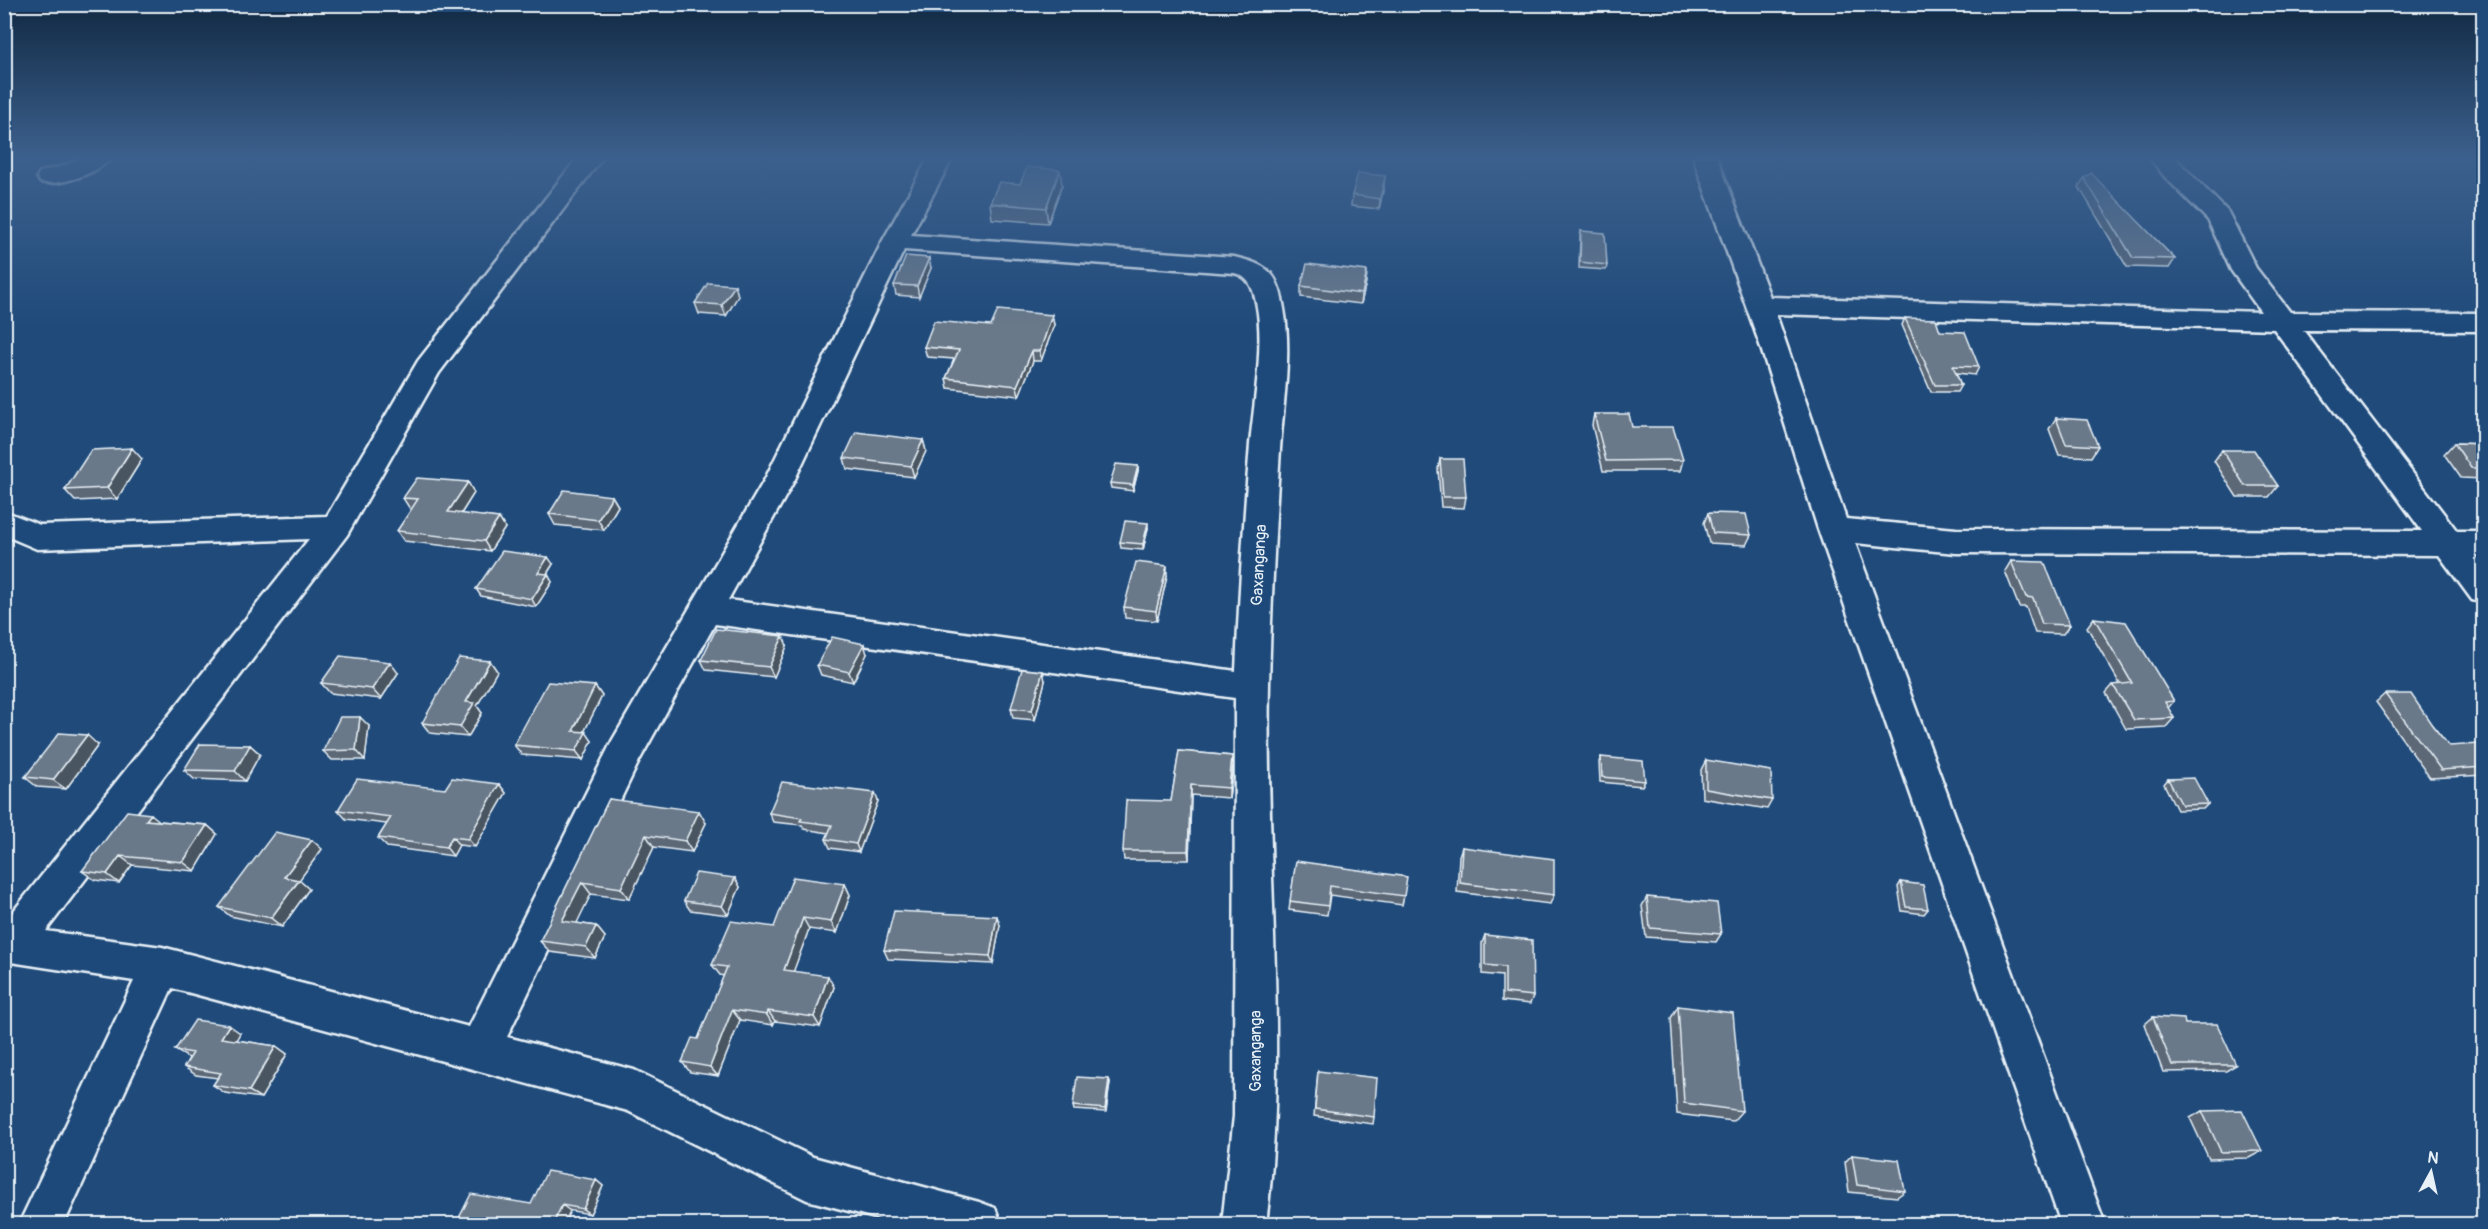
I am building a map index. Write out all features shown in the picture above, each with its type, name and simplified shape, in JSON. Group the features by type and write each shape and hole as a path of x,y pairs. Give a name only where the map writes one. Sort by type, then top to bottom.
{"street":[{"path":"8,944 336,527 428,368 547,214"},
{"path":"480,1050 625,752 780,479 910,214"},
{"path":"1726,214 1760,305 1834,529 2083,1224"},
{"path":"2216,214 2244,270 2484,591"},
{"name":"Gaxanganga","path":"895,242 1234,265 1252,269 1263,280 1271,309 1272,352 1258,540 1252,687 1255,1116 1244,1224"},
{"path":"1760,305 2284,321 2484,322"},
{"path":"4,522 37,537 336,527"},
{"path":"1834,529 1956,541 2448,545 2484,543"},
{"path":"706,610 1252,687"},
{"path":"8,944 162,966 634,1091 807,1178 979,1224"},
{"path":"41,1224 162,966"}],"building":[{"path":"2106,214 2131,214 2175,259 2133,258"},
{"path":"1581,231 1605,233 1607,265 1580,262"},
{"path":"906,256 929,258 917,286 894,285"},
{"path":"1307,264 1367,271 1362,294 1301,286"},
{"path":"708,283 735,285 722,305 695,303"},
{"path":"998,310 1052,315 1040,351 1032,351 1017,386 946,378 959,350 924,347 934,321 991,326"},
{"path":"1905,318 1936,319 1940,331 1965,332 1979,367 1953,366 1961,385 1935,385"},
{"path":"1594,414 1629,414 1632,427 1673,427 1683,460 1606,461"},
{"path":"2056,418 2087,420 2098,446 2066,444"},
{"path":"856,432 923,440 911,466 844,458"},
{"path":"2454,443 2484,444 2484,468 2471,468"},
{"path":"132,448 107,488 65,490 91,450"},
{"path":"2222,450 2254,450 2278,486 2245,486"},
{"path":"1440,459 1463,459 1466,497 1443,497"},
{"path":"1116,464 1138,466 1133,485 1110,483"},
{"path":"417,478 468,482 448,512 499,518 484,541 397,531 418,499 403,498"},
{"path":"564,490 612,496 598,520 549,514"},
{"path":"1708,513 1746,514 1751,535 1713,533"},
{"path":"1125,521 1148,523 1143,544 1120,542"},
{"path":"502,551 548,557 538,573 548,574 532,599 476,589"},
{"path":"2011,561 2044,562 2070,625 2042,624 2033,598 2026,597"},
{"path":"1136,562 1167,566 1156,611 1124,607"},
{"path":"2094,618 2126,622 2174,701 2165,702 2174,718 2134,720 2113,685 2132,683"},
{"path":"716,629 783,636 769,667 701,660"},
{"path":"832,637 864,644 849,672 817,665"},
{"path":"340,656 390,662 372,689 321,683"},
{"path":"459,658 490,661 466,702 474,703 460,727 422,723"},
{"path":"1022,669 1043,671 1032,710 1011,708"},
{"path":"548,682 595,686 573,731 586,732 576,751 514,745"},
{"path":"2385,694 2411,694 2449,746 2480,744 2484,748 2484,767 2441,770"},
{"path":"340,717 360,717 356,750 323,751"},
{"path":"59,733 87,735 53,780 25,777"},
{"path":"200,744 250,745 235,771 184,770"},
{"path":"1179,751 1232,756 1229,788 1191,785 1188,851 1123,851 1126,800 1171,801"},
{"path":"1601,757 1643,761 1645,781 1602,777"},
{"path":"1706,760 1771,771 1772,800 1706,789"},
{"path":"452,778 499,784 468,839 452,837 446,847 378,838 391,817 338,810 357,779 445,789"},
{"path":"2194,778 2208,804 2182,805 2168,779"},
{"path":"782,782 875,793 856,844 826,839 832,825 800,821 802,818 769,813"},
{"path":"609,799 699,811 685,841 646,835 621,888 582,882 562,921 596,926 586,947 540,941"},
{"path":"127,811 151,814 146,820 207,825 183,862 120,856 107,874 82,871"},
{"path":"275,832 312,840 284,877 299,880 271,918 219,907"},
{"path":"1462,847 1554,859 1554,895 1460,883"},
{"path":"1296,861 1407,877 1404,896 1330,886 1328,906 1290,901"},
{"path":"696,873 735,878 722,906 684,901"},
{"path":"793,877 845,884 831,922 803,918 784,970 828,976 814,1017 768,1011 767,1015 732,1010 710,1067 682,1062 692,1038 698,1039 727,967 712,965 731,921 774,927"},
{"path":"1901,882 1923,885 1928,909 1906,907"},
{"path":"1647,897 1717,903 1721,934 1650,928"},
{"path":"894,911 997,916 990,956 884,950"},
{"path":"1485,935 1532,940 1533,996 1505,993 1505,967 1485,965"},
{"path":"1678,1006 1733,1013 1742,1111 1684,1103"},
{"path":"2153,1017 2184,1019 2185,1024 2217,1024 2236,1065 2172,1065"},
{"path":"195,1020 229,1025 221,1038 276,1046 249,1091 213,1085 221,1073 184,1067 193,1053 175,1050"},
{"path":"1318,1071 1377,1078 1374,1117 1315,1109"},
{"path":"1077,1077 1109,1079 1105,1109 1073,1106"},
{"path":"2242,1110 2262,1151 2221,1152 2202,1111"},
{"path":"1852,1155 1899,1160 1905,1191 1857,1185"},
{"path":"547,1171 596,1180 583,1209 562,1205 553,1224 456,1224 471,1194 531,1204"}]}
